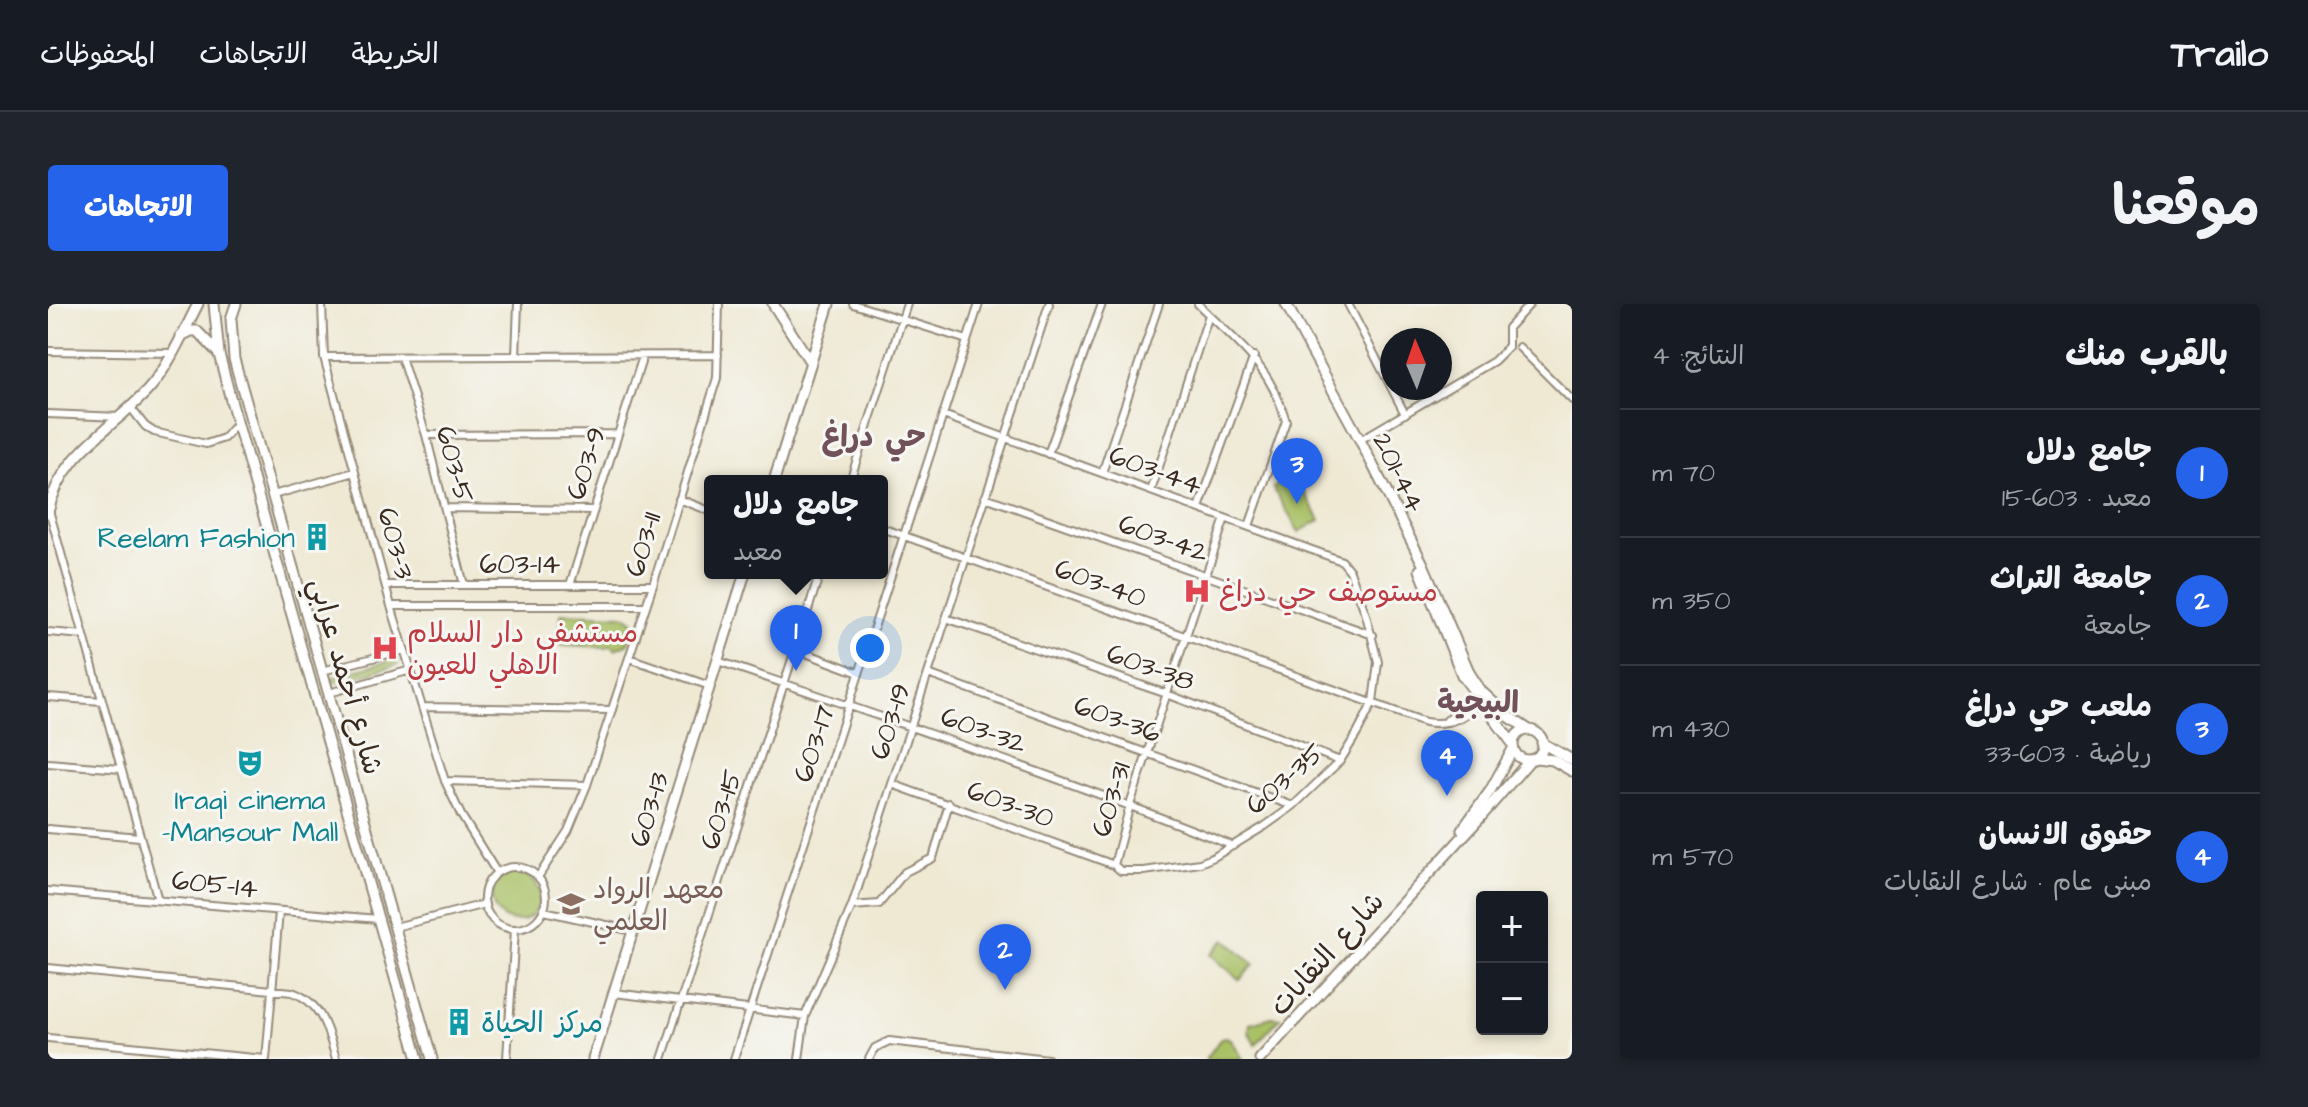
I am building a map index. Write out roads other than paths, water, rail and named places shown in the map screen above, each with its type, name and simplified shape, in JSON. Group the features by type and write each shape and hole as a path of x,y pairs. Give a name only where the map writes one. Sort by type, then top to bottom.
{"street":[{"path":"158,900 48,510 54,489 78,453 151,387 198,304"},
{"name":"شارع أحمد عرابي","path":"214,304 219,354 237,423 418,1059"},
{"name":"شارع أحمد عرابي","path":"236,304 231,319 234,359 432,1059"},
{"name":"603-3","path":"322,304 324,357 404,650 445,781 461,815 497,873"},
{"path":"516,356 518,304"},
{"name":"603-11","path":"538,877 568,831 587,785 653,585 717,378 719,304"},
{"path":"773,304 811,363"},
{"path":"776,475 829,304"},
{"path":"853,304 967,340"},
{"path":"852,475 907,304"},
{"name":"603-17","path":"734,1059 979,304"},
{"name":"603-19","path":"799,1059 805,1016 852,906 1049,304"},
{"path":"1048,454 1102,304"},
{"path":"1102,473 1159,304"},
{"path":"1198,304 1254,356 1284,414 1286,427 1249,526"},
{"name":"201-44","path":"1286,304 1360,440 1406,533 1462,675 1482,696 1529,730"},
{"path":"1348,304 1405,414"},
{"path":"1360,440 1494,361 1508,347 1508,328 1530,304"},
{"path":"1151,491 1209,315"},
{"path":"181,336 197,331 219,354"},
{"path":"1519,347 1572,400"},
{"path":"48,351 172,353"},
{"path":"324,357 718,355"},
{"name":"603-9","path":"570,585 643,356"},
{"path":"1199,508 1254,356"},
{"name":"603-5","path":"401,357 426,435 464,585"},
{"path":"131,408 141,422 154,432 206,444 224,438 237,423"},
{"path":"48,414 120,417"},
{"name":"603-44","path":"943,415 1336,558 1350,571"},
{"path":"426,435 618,434"},
{"path":"273,495 355,472"},
{"name":"603-42","path":"985,497 1373,635"},
{"path":"679,499 704,509"},
{"path":"445,508 593,510"},
{"name":"603-31","path":"1114,865 1130,805 1225,518"},
{"name":"603-40","path":"888,530 1425,722 1441,724 1482,696"},
{"name":"603-35","path":"1114,865 1121,871 1130,872 1200,863 1233,846 1293,806 1340,761 1373,702 1378,662 1373,635 1350,571"},
{"name":"603-13","path":"593,1059 743,579"},
{"name":"603-15","path":"662,1059 818,579"},
{"name":"603-14","path":"386,585 653,585"},
{"name":"603-14","path":"391,606 646,606"},
{"name":"603-38","path":"946,618 1167,694 1340,761"},
{"path":"48,632 84,635"},
{"path":"795,649 859,673"},
{"path":"322,671 404,650"},
{"path":"629,658 710,686"},
{"name":"603-32","path":"718,661 911,726 1130,805 1233,846"},
{"path":"329,693 411,670"},
{"name":"603-36","path":"928,674 1293,806"},
{"name":"201-44","path":"1482,696 1513,747"},
{"path":"48,697 102,701"},
{"path":"422,707 612,710"},
{"path":"1533,759 1541,751 1542,743 1538,735 1529,730 1518,734 1513,747 1518,757 1533,759 1553,760 1572,771"},
{"path":"1542,743 1572,760"},
{"name":"شارع النقابات","path":"1424,877 1490,791 1513,747"},
{"name":"شارع النقابات","path":"1260,1059 1533,759"},
{"path":"48,763 121,769"},
{"path":"445,781 587,785"},
{"name":"603-30","path":"892,784 1114,865"},
{"path":"852,906 879,904 905,872 933,858 949,803"},
{"path":"48,829 140,837"},
{"path":"522,868 538,877 546,893 544,911 532,924 515,929 495,922 485,904 486,887 497,873 522,868"},
{"name":"605-14","path":"48,891 378,919"},
{"path":"395,927 485,904"},
{"path":"544,911 633,931"},
{"path":"48,1038 266,1059 279,912"},
{"path":"507,1059 515,929"},
{"path":"48,968 298,994 313,1004 324,1021 336,1059"},
{"path":"614,993 805,1016"},
{"path":"869,1059 875,1048 889,1041 1048,1059"}],"place":[{"name":"ملعب حي دراغ","path":"1297,504"},
{"name":"Reelam Fashion","path":"317,537"},
{"name":"مستوصف حي دراغ","path":"1197,591"},
{"name":"مستشفى دار السلام الاهلي للعيون","path":"385,648"},
{"name":"جامع دلال","path":"796,671"},
{"name":"Iraqi cinema -Mansour Mall","path":"250,763"},
{"name":"حقوق الانسان","path":"1447,796"},
{"name":"معهد الرواد العلمي","path":"571,904"},
{"name":"جامعة التراث","path":"1005,990"},
{"name":"مركز الحياة","path":"459,1022"}],"district":[{"name":"حي دراغ","path":"874,436"},
{"name":"البيجية","path":"1478,702"}]}
